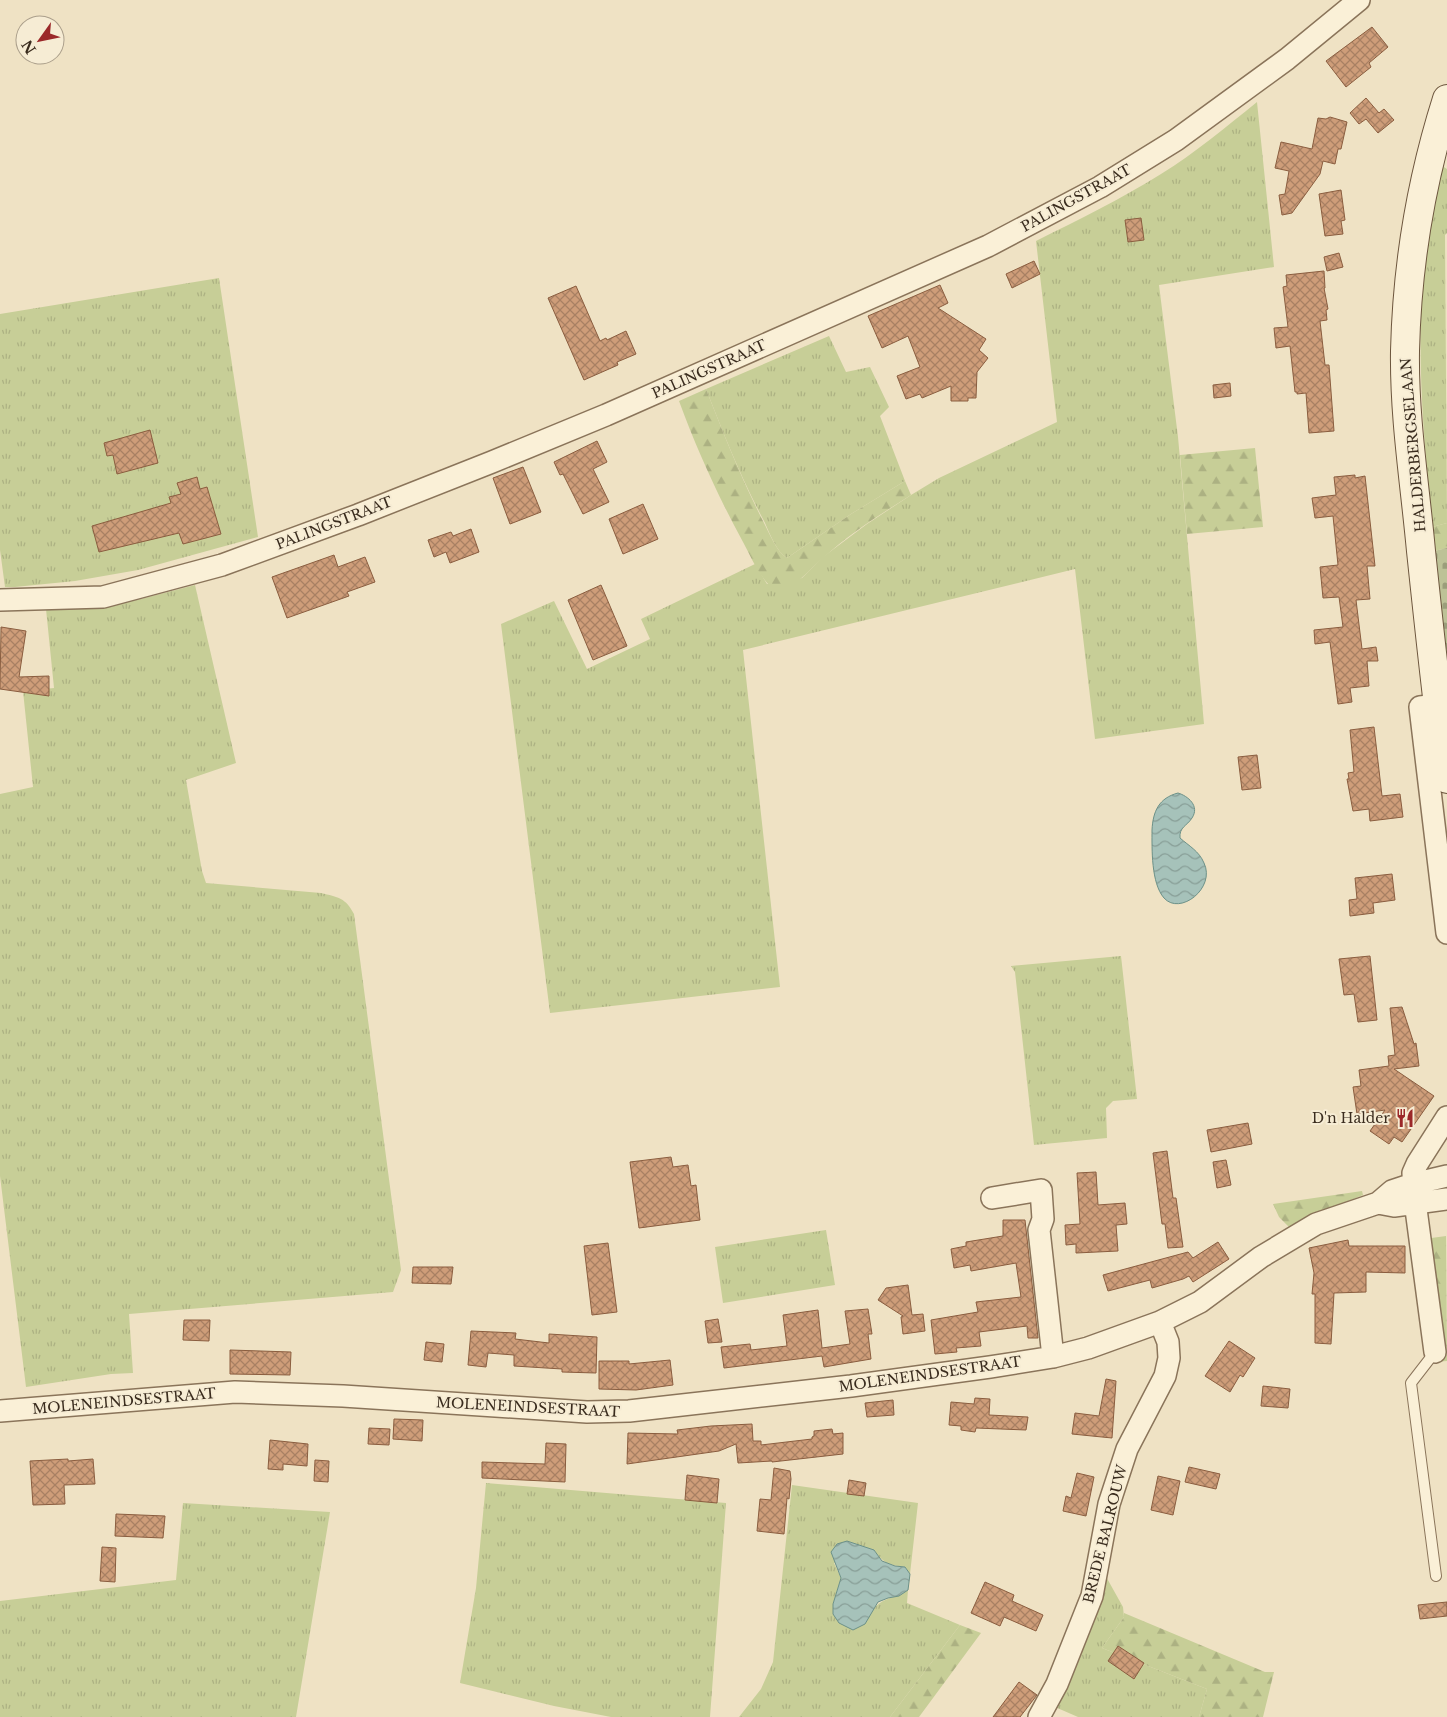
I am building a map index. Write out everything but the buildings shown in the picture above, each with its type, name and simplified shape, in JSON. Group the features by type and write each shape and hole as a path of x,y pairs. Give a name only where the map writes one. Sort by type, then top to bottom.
{"main road":[{"name":"HALDERBERGSELAAN","path":"1447,99 1434,140 1414,238 1407,300 1405,353 1408,420 1437,705 1447,779"}],"street":[{"name":"PALINGSTRAAT","path":"0,600 103,597 222,565 358,515 536,444 979,250 1100,187 1176,140 1287,60 1359,0"},
{"path":"1437,705 1420,707 1447,933"},
{"path":"1435,1352 1414,1194 1413,1173 1447,1117"},
{"name":"MOLENEINDSESTRAAT","path":"1414,1194 1447,1176"},
{"path":"992,1198 1041,1190 1043,1219 1039,1230 1053,1357"},
{"name":"MOLENEINDSESTRAAT","path":"0,1411 235,1392 343,1396 587,1412 629,1411 990,1368 1053,1357 1088,1348 1160,1322 1200,1302 1261,1256 1316,1224 1378,1203 1392,1191 1447,1199"},
{"name":"BREDE BALROUW","path":"1039,1717 1057,1684 1092,1596 1109,1504 1127,1449 1166,1376 1169,1358 1168,1342 1160,1322"}],"lane":[{"path":"1435,1352 1411,1382 1436,1576"}],"green space":[{"path":"1257,102 1274,267 1159,285 1178,437 1204,724 1095,739 1075,569 743,650 780,987 550,1013 501,624 554,601 587,669 650,639 641,619 755,564 767,584 802,578 823,557 867,524 911,495 939,478 1057,422 1036,241 1115,201 1174,166"},
{"path":"1442,166 1447,169 1447,233 1445,235 1447,523 1432,527 1424,437 1420,346 1421,300 1432,210"},
{"path":"219,278 258,537 138,570 75,581 5,587 0,550 0,314"},
{"path":"829,336 846,372 870,367 889,407 880,416 905,481 851,514 787,558 774,542 749,490 706,389"},
{"path":"706,389 756,507 776,547 787,558 851,514 905,481 911,495 844,541 798,581 786,586 772,588 756,566 725,507 679,401"},
{"path":"1255,448 1263,527 1187,534 1180,455"},
{"path":"1447,523 1447,548 1434,551 1432,527"},
{"path":"1447,548 1447,665 1434,551"},
{"path":"195,585 236,763 186,780 202,871 206,883 321,893 332,896 345,901 354,914 401,1270 393,1292 129,1314 133,1373 111,1374 26,1387 0,1176 0,794 33,787 23,691 54,688 46,609 75,608 141,599"},
{"path":"1121,956 1137,1099 1113,1101 1106,1108 1107,1138 1034,1145 1015,972 1011,966"},
{"path":"1362,1191 1363,1195 1290,1228 1279,1217 1273,1204"},
{"path":"826,1230 835,1285 723,1303 715,1247"},
{"path":"1446,1236 1447,1361 1435,1362 1424,1239"},
{"path":"486,1483 726,1503 710,1717 611,1717 554,1706 460,1683 476,1588"},
{"path":"792,1485 918,1503 910,1574 905,1567 884,1561 874,1550 834,1563 841,1578 833,1604 872,1611 885,1600 908,1590 907,1603 960,1625 890,1717 739,1717 761,1689 773,1662"},
{"path":"183,1503 330,1512 296,1717 0,1717 0,1601 176,1580"},
{"path":"1104,1573 1123,1607 1124,1617 1102,1648 1207,1689 1199,1717 1078,1717 1055,1707 1098,1611"},
{"path":"1124,1613 1265,1672 1274,1672 1263,1717 1199,1717 1207,1689 1102,1648 1124,1617"},
{"path":"960,1625 981,1633 919,1717 890,1717"}],"water":[{"path":"1178,793 1186,796 1192,802 1195,809 1192,818 1181,831 1180,838 1199,855 1204,863 1206,872 1205,882 1201,890 1194,897 1179,904 1171,903 1160,892 1154,875 1152,838 1154,817 1158,806 1166,798"},
{"path":"847,1541 874,1550 882,1561 895,1566 905,1567 910,1574 908,1590 899,1596 878,1602 865,1624 853,1630 839,1623 833,1614 833,1604 841,1578 831,1552 837,1544"}],"place":[{"name":"D'n Halder","path":"1405,1118"}]}
